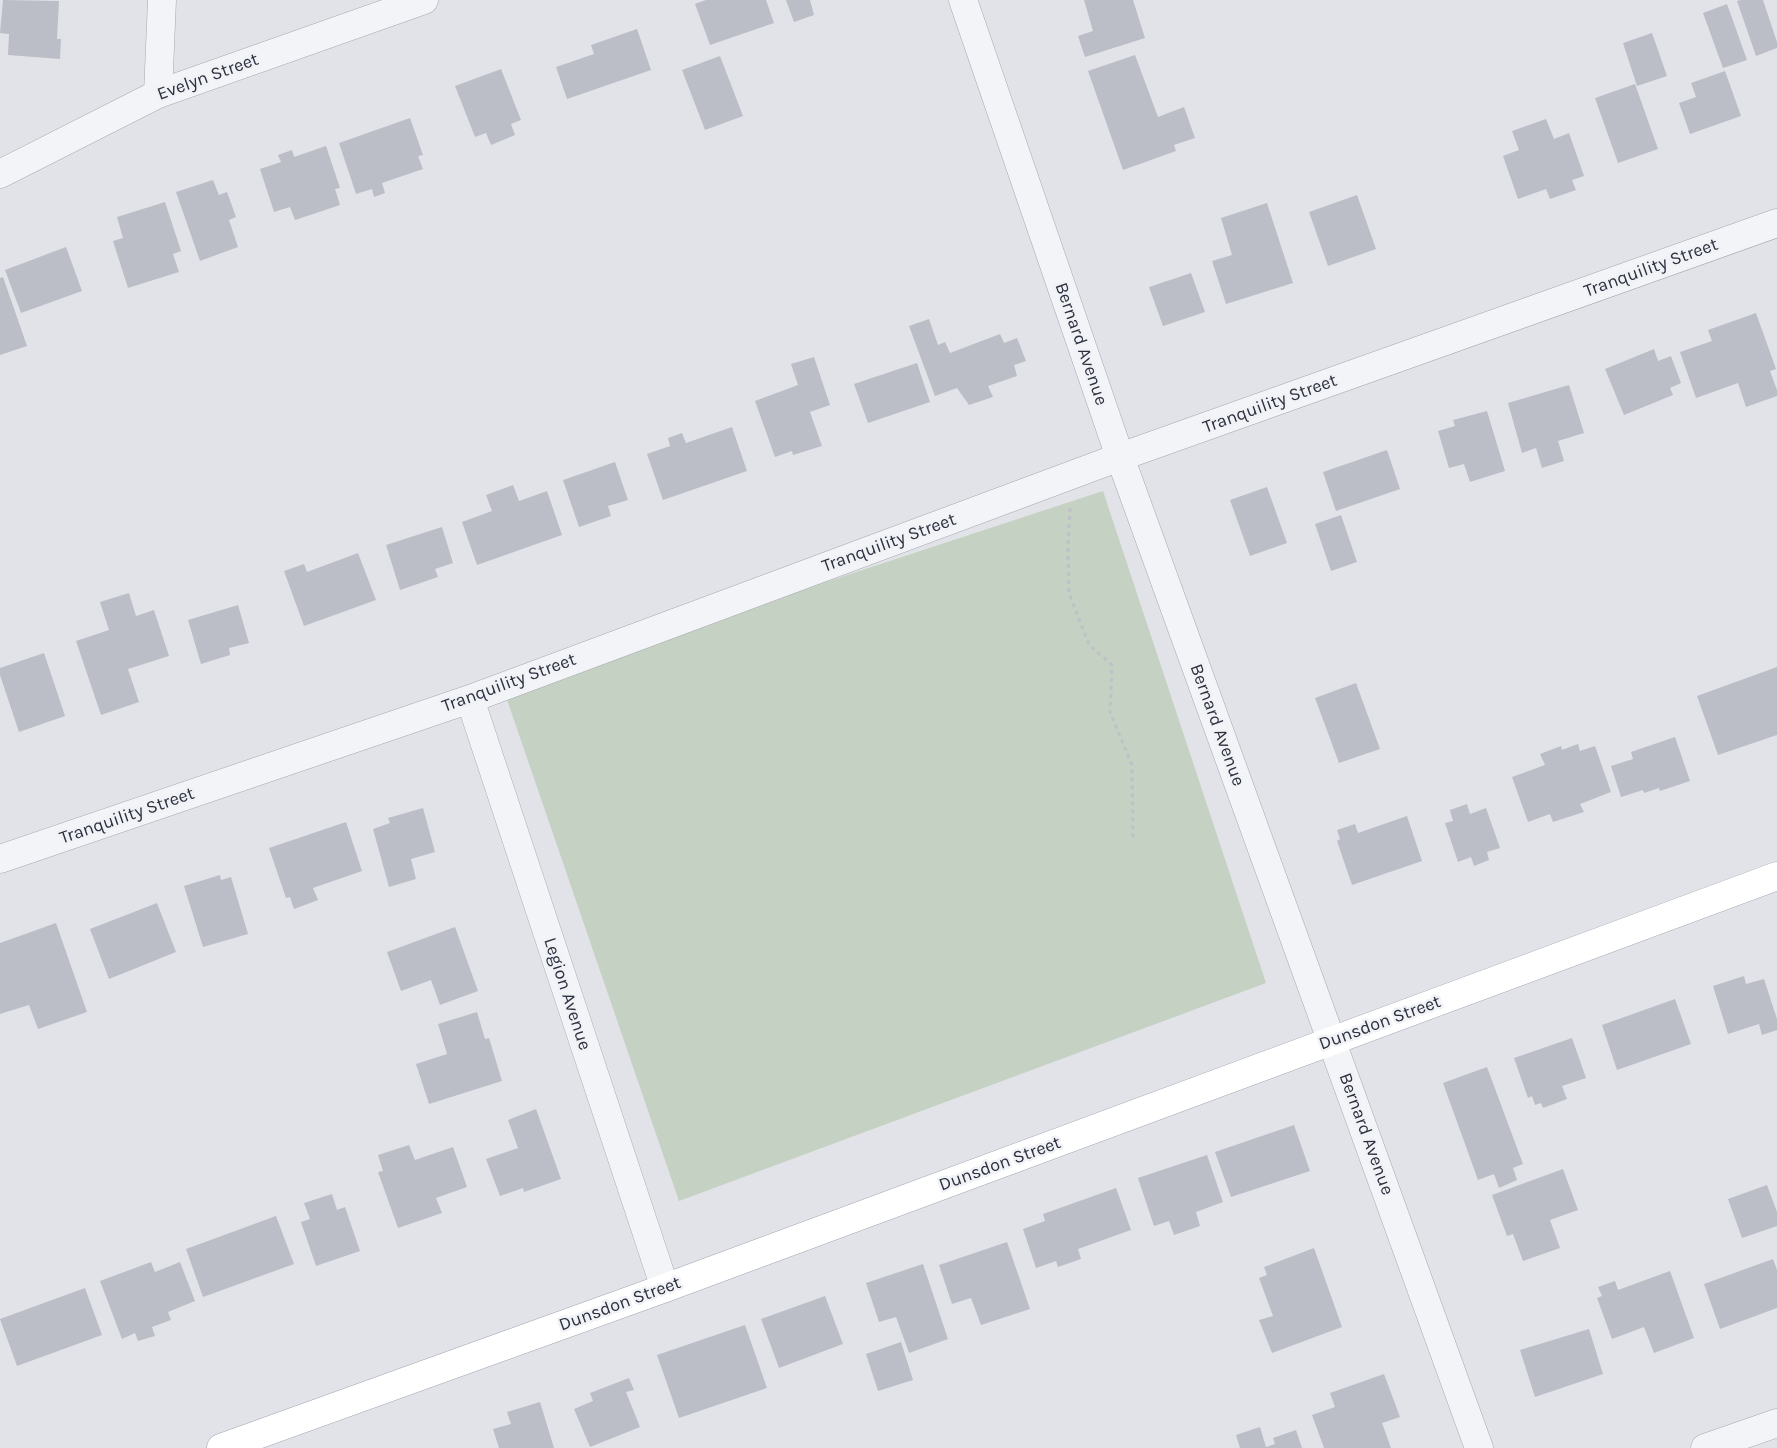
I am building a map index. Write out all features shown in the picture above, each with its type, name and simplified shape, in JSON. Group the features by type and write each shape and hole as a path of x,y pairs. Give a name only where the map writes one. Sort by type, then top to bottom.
{"main road":[{"name":"Dunsdon Street","path":"221,1448 665,1288 1777,876"}],"street":[{"path":"158,94 162,0"},
{"name":"Evelyn Street","path":"0,174 158,94 424,0"},
{"name":"Bernard Avenue","path":"962,0 1120,457 1479,1448"},
{"name":"Tranquility Street","path":"0,859 470,699 1120,457 1777,223"},
{"name":"Legion Avenue","path":"470,699 665,1288"},
{"path":"1705,1448 1777,1423"}],"path":[{"path":"1072,475 1068,548 1069,593 1089,645 1112,665 1110,712 1132,765 1134,839"}],"green space":[{"path":"1103,491 1266,983 679,1201 503,688"}],"building":[{"path":"3,0 59,1 57,39 61,39 60,59 8,55 9,34 0,33"},
{"path":"706,0 766,0 774,23 710,45 695,4"},
{"path":"786,0 810,0 814,15 794,22"},
{"path":"1084,0 1133,0 1145,38 1085,57 1078,36 1093,31"},
{"path":"1763,0 1777,42 1777,48 1756,56 1737,1"},
{"path":"1727,4 1747,60 1723,68 1703,13"},
{"path":"637,29 651,70 567,99 556,67 594,54 591,45"},
{"path":"1652,33 1667,76 1637,86 1623,43"},
{"path":"1135,55 1158,117 1184,107 1195,138 1174,145 1176,151 1123,170 1088,71"},
{"path":"720,56 743,116 705,130 682,70"},
{"path":"501,69 521,120 511,124 515,135 491,145 486,133 475,137 455,86"},
{"path":"1725,71 1741,116 1690,134 1679,103 1696,97 1691,83"},
{"path":"1635,84 1658,149 1618,163 1595,98"},
{"path":"410,118 423,155 418,156 423,169 382,183 385,193 374,197 372,189 356,194 339,143"},
{"path":"1546,119 1554,139 1569,133 1584,176 1572,180 1576,190 1550,199 1546,189 1518,199 1503,156 1519,150 1512,131"},
{"path":"326,146 340,188 335,189 340,205 295,220 290,207 274,212 260,169 281,162 278,155 292,150 294,157"},
{"path":"213,180 219,195 227,192 236,217 229,220 238,247 200,261 176,192"},
{"path":"1357,195 1376,249 1328,266 1309,212"},
{"path":"165,202 181,251 173,254 179,272 128,288 113,241 123,238 117,217"},
{"path":"1267,203 1293,283 1226,304 1212,261 1232,255 1221,218"},
{"path":"66,247 82,291 21,313 5,270"},
{"path":"1191,273 1205,312 1163,326 1149,287"},
{"path":"3,277 27,346 0,355 0,278"},
{"path":"1756,313 1776,369 1770,371 1777,390 1777,396 1746,407 1738,383 1696,398 1680,352 1712,341 1708,330"},
{"path":"929,319 938,345 945,342 950,353 1000,334 1004,343 1017,338 1026,361 1014,365 1017,376 988,386 993,397 969,405 957,388 935,396 909,326"},
{"path":"1654,349 1658,361 1671,356 1681,383 1670,388 1673,395 1624,415 1605,369"},
{"path":"814,357 830,405 810,412 822,446 793,455 792,451 775,457 755,401 798,385 791,364"},
{"path":"917,363 930,402 868,423 854,384"},
{"path":"1569,385 1584,433 1558,441 1564,461 1542,468 1536,448 1522,453 1508,403"},
{"path":"1487,411 1505,471 1470,482 1464,464 1449,468 1438,431 1455,426 1453,420"},
{"path":"732,427 747,471 663,500 647,454 670,446 668,438 682,433 686,443"},
{"path":"1387,450 1400,489 1336,511 1323,472"},
{"path":"615,462 628,500 608,506 611,516 579,527 563,480"},
{"path":"513,485 519,501 547,491 562,535 477,565 462,522 492,511 486,495"},
{"path":"1267,487 1287,543 1250,556 1230,500"},
{"path":"1341,515 1357,562 1331,571 1315,524"},
{"path":"442,527 453,563 435,569 438,577 400,590 386,545"},
{"path":"358,553 376,600 304,626 284,571 304,564 307,572"},
{"path":"129,593 136,616 154,610 169,656 128,669 139,702 101,715 76,641 109,630 100,602"},
{"path":"238,605 249,643 229,648 230,655 201,664 188,620"},
{"path":"44,653 65,716 19,732 0,675 0,668"},
{"path":"1777,667 1777,735 1718,755 1697,696"},
{"path":"1356,683 1380,749 1339,763 1315,698"},
{"path":"1675,737 1690,781 1660,791 1659,788 1644,793 1643,790 1621,797 1611,766 1633,759 1631,752"},
{"path":"1578,744 1580,751 1595,746 1611,792 1580,804 1584,812 1553,822 1550,814 1528,822 1512,777 1545,765 1540,754 1561,746 1562,750"},
{"path":"1467,804 1470,814 1486,808 1500,848 1487,852 1489,860 1474,866 1471,857 1458,862 1445,823 1453,821 1450,810"},
{"path":"423,808 435,852 411,859 416,879 389,887 373,829 390,823 388,818"},
{"path":"1407,816 1422,861 1352,885 1337,841 1340,839 1337,830 1355,824 1358,833"},
{"path":"346,822 362,871 313,888 318,900 294,909 290,897 286,898 269,848"},
{"path":"220,875 221,880 231,877 248,934 203,947 184,886"},
{"path":"157,903 176,952 109,979 90,929"},
{"path":"56,923 87,1012 38,1029 29,1005 0,1014 0,943"},
{"path":"455,927 478,991 440,1005 431,980 401,991 387,952"},
{"path":"1744,976 1746,984 1764,979 1777,1019 1777,1030 1762,1035 1759,1024 1728,1034 1713,986"},
{"path":"1675,999 1691,1044 1617,1070 1602,1025"},
{"path":"477,1012 485,1039 489,1038 502,1081 429,1104 416,1064 447,1054 438,1024"},
{"path":"1572,1038 1586,1078 1562,1086 1567,1099 1543,1108 1541,1103 1535,1105 1532,1096 1528,1098 1514,1058"},
{"path":"1487,1067 1523,1164 1513,1168 1517,1180 1499,1188 1494,1174 1478,1180 1443,1083"},
{"path":"536,1109 561,1179 524,1192 523,1188 500,1196 486,1159 518,1148 508,1120"},
{"path":"1294,1125 1310,1171 1231,1197 1215,1152"},
{"path":"409,1145 415,1160 453,1147 467,1187 436,1198 442,1213 398,1228 378,1172 383,1171 378,1155"},
{"path":"1207,1155 1223,1202 1196,1212 1200,1226 1174,1235 1169,1221 1154,1226 1138,1178"},
{"path":"1563,1169 1578,1210 1550,1220 1560,1248 1523,1261 1513,1234 1507,1236 1492,1195"},
{"path":"1767,1185 1777,1212 1777,1226 1742,1238 1728,1199"},
{"path":"1116,1188 1131,1230 1078,1249 1081,1259 1058,1267 1056,1261 1036,1268 1023,1229 1045,1221 1043,1214"},
{"path":"332,1194 337,1210 345,1207 360,1251 316,1266 301,1222 310,1219 304,1203"},
{"path":"276,1216 294,1264 203,1297 186,1249"},
{"path":"1007,1242 1030,1309 981,1325 971,1298 952,1304 939,1265"},
{"path":"1314,1248 1342,1327 1272,1353 1259,1320 1273,1316 1259,1278 1267,1275 1264,1267"},
{"path":"1773,1259 1777,1270 1777,1308 1720,1329 1704,1284"},
{"path":"151,1262 155,1272 180,1262 195,1301 168,1312 171,1320 152,1327 155,1336 138,1341 135,1333 122,1339 100,1281"},
{"path":"923,1264 948,1339 909,1353 896,1317 879,1322 866,1283"},
{"path":"1670,1271 1694,1338 1654,1353 1644,1327 1612,1339 1597,1298 1602,1296 1598,1287 1615,1281 1618,1290"},
{"path":"85,1288 102,1335 17,1366 0,1319"},
{"path":"825,1296 843,1344 779,1368 761,1319"},
{"path":"745,1325 767,1388 679,1418 657,1355"},
{"path":"1589,1329 1603,1374 1535,1397 1520,1350"},
{"path":"901,1342 913,1380 878,1391 866,1354"},
{"path":"1384,1374 1400,1417 1382,1423 1391,1448 1324,1448 1312,1415 1335,1407 1330,1393"},
{"path":"629,1378 634,1390 626,1392 640,1427 590,1447 574,1409 593,1401 590,1393"},
{"path":"540,1402 554,1448 499,1448 493,1429 511,1424 507,1412"},
{"path":"1260,1427 1266,1447 1275,1444 1273,1438 1296,1430 1302,1448 1240,1448 1236,1435"}]}
